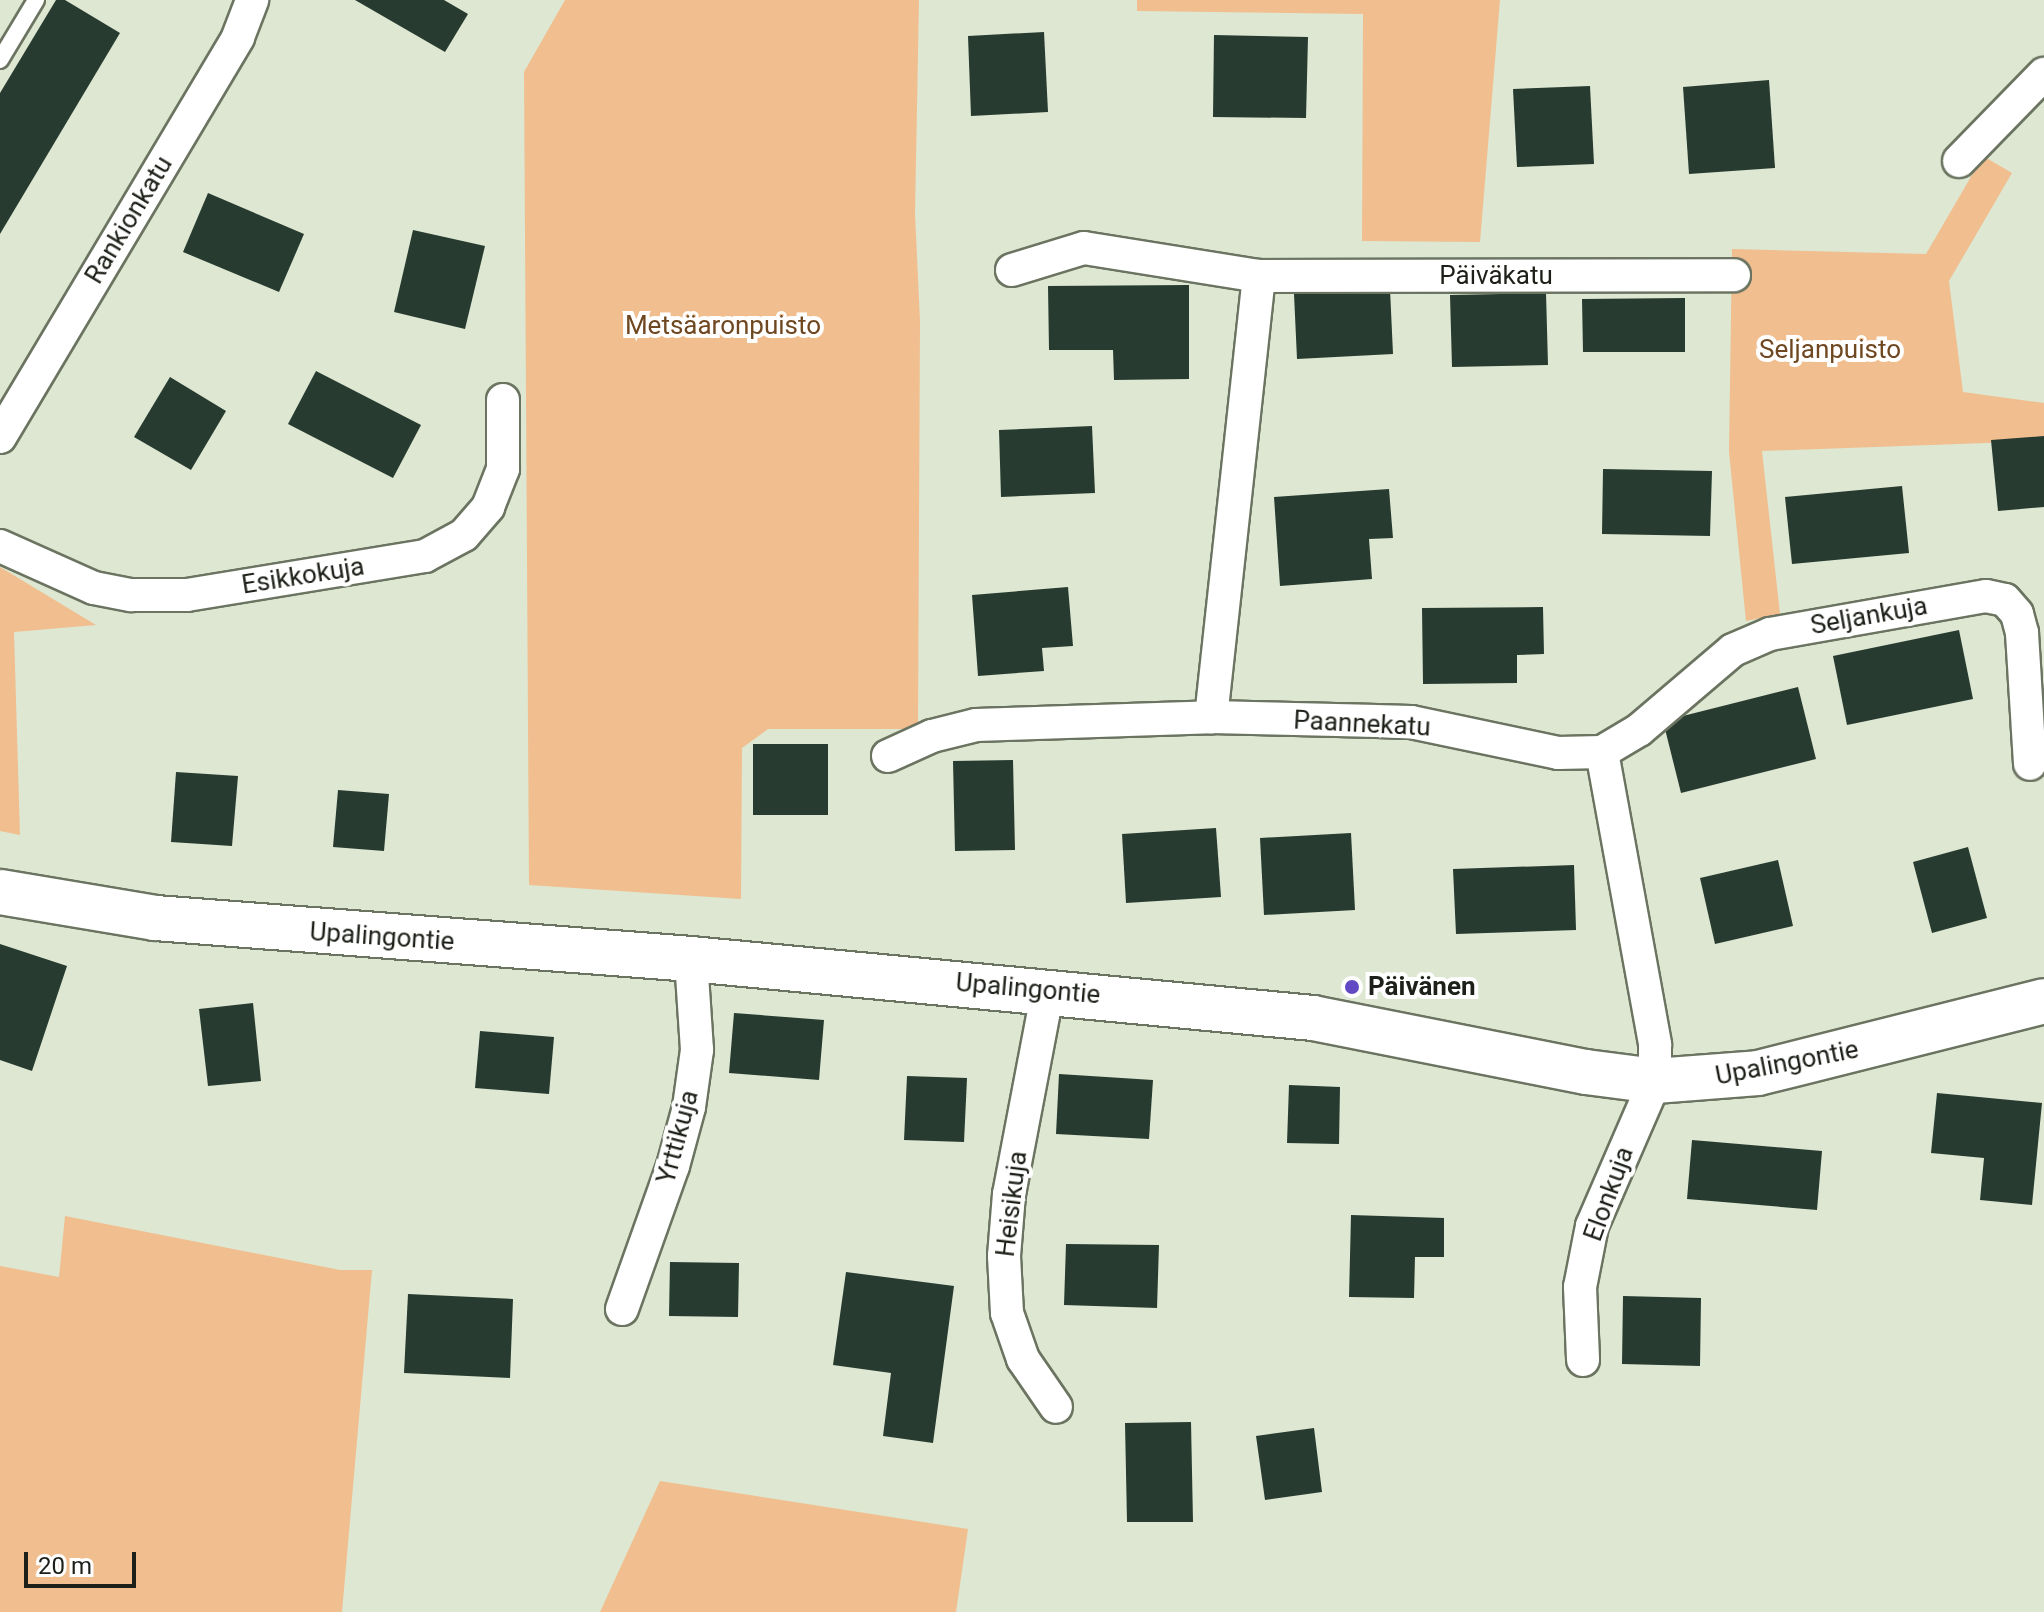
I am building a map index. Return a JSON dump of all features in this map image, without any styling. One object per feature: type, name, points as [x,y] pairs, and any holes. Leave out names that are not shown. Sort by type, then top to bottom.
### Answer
[{"type":"street","name":"Rankionkatu","points":[[0,437],[238,37],[252,0]]},
{"type":"street","points":[[1959,161],[2044,74]]},
{"type":"street","name":"Päiväkatu","points":[[1012,270],[1084,248],[1259,276],[1734,275]]},
{"type":"street","points":[[1211,717],[1259,276]]},
{"type":"street","name":"Esikkokuja","points":[[0,546],[81,583],[131,595],[187,595],[425,556],[464,535],[488,507],[503,469],[503,400]]},
{"type":"street","name":"Seljankuja","points":[[1602,752],[1639,730],[1733,650],[1770,634],[1986,596],[2005,600],[2017,614],[2022,633],[2030,764]]},
{"type":"street","name":"Paannekatu","points":[[888,756],[932,736],[976,725],[1211,717],[1411,722],[1558,753],[1602,752]]},
{"type":"street","points":[[1602,752],[1655,1045],[1655,1081]]},
{"type":"street","name":"Upalingontie","points":[[0,892],[155,918],[691,959],[1048,990],[1313,1018],[1586,1072],[1655,1081],[1758,1073],[1889,1043],[2044,1001]]},
{"type":"street","name":"Yrttikuja","points":[[622,1309],[673,1166],[689,1107],[697,1050],[691,959]]},
{"type":"street","name":"Heisikuja","points":[[1048,990],[1009,1194],[1004,1256],[1007,1313],[1023,1359],[1056,1407]]},
{"type":"street","name":"Elonkuja","points":[[1583,1360],[1580,1287],[1592,1226],[1655,1081]]},
{"type":"lane","points":[[0,60],[36,0]]},
{"type":"green space","name":"Metsäaronpuisto","points":[[565,0],[919,0],[915,213],[920,321],[918,729],[768,729],[742,748],[741,899],[529,885],[524,72]]},
{"type":"green space","points":[[1137,0],[1500,0],[1480,242],[1362,241],[1363,14],[1137,11]]},
{"type":"green space","name":"Seljanpuisto","points":[[1983,156],[2012,173],[1949,281],[1963,392],[2044,403],[2044,441],[1762,451],[1780,614],[1746,621],[1729,452],[1732,249],[1926,254]]},
{"type":"green space","points":[[0,567],[96,625],[14,632],[20,835],[0,831]]},
{"type":"green space","points":[[65,1216],[340,1270],[372,1270],[342,1612],[0,1612],[0,1266],[59,1277]]},
{"type":"green space","points":[[660,1481],[968,1529],[956,1612],[600,1612]]},
{"type":"building","points":[[56,0],[65,0],[120,33],[0,234],[0,93]]},
{"type":"building","points":[[355,0],[444,0],[468,14],[445,52]]},
{"type":"building","points":[[1044,32],[1048,112],[971,116],[968,36]]},
{"type":"building","points":[[1214,35],[1308,37],[1306,118],[1213,117]]},
{"type":"building","points":[[1769,80],[1775,168],[1689,174],[1683,87]]},
{"type":"building","points":[[1590,86],[1594,164],[1517,167],[1513,89]]},
{"type":"building","points":[[208,193],[304,234],[279,292],[183,252]]},
{"type":"building","points":[[413,230],[485,246],[465,329],[394,312]]},
{"type":"building","points":[[1189,285],[1189,379],[1114,380],[1113,350],[1049,350],[1048,286]]},
{"type":"building","points":[[1390,289],[1393,354],[1297,359],[1294,294]]},
{"type":"building","points":[[1546,293],[1548,365],[1452,367],[1450,295]]},
{"type":"building","points":[[1685,298],[1685,352],[1583,352],[1582,299]]},
{"type":"building","points":[[316,371],[421,425],[393,478],[288,424]]},
{"type":"building","points":[[170,377],[226,411],[191,470],[134,437]]},
{"type":"building","points":[[1092,426],[1095,493],[1001,497],[999,430]]},
{"type":"building","points":[[2044,436],[2044,507],[1998,511],[1991,440]]},
{"type":"building","points":[[1603,469],[1712,471],[1710,536],[1602,534]]},
{"type":"building","points":[[1902,486],[1909,553],[1792,564],[1785,497]]},
{"type":"building","points":[[1389,489],[1393,538],[1369,539],[1372,579],[1280,586],[1274,497]]},
{"type":"building","points":[[1068,587],[1073,646],[1042,648],[1044,671],[978,676],[972,595]]},
{"type":"building","points":[[1543,607],[1544,654],[1517,655],[1517,683],[1423,684],[1422,608]]},
{"type":"building","points":[[1959,630],[1973,699],[1847,725],[1833,656]]},
{"type":"building","points":[[1798,687],[1816,759],[1681,793],[1663,721]]},
{"type":"building","points":[[753,744],[828,744],[828,815],[753,815]]},
{"type":"building","points":[[1013,760],[1015,850],[955,851],[953,761]]},
{"type":"building","points":[[176,772],[238,776],[232,846],[171,842]]},
{"type":"building","points":[[338,790],[389,794],[384,851],[333,847]]},
{"type":"building","points":[[1216,828],[1221,897],[1126,903],[1122,834]]},
{"type":"building","points":[[1351,833],[1355,910],[1264,915],[1260,838]]},
{"type":"building","points":[[1968,847],[1987,918],[1932,933],[1913,862]]},
{"type":"building","points":[[1778,860],[1793,926],[1715,944],[1700,878]]},
{"type":"building","points":[[1574,865],[1576,930],[1456,934],[1453,869]]},
{"type":"building","points":[[0,944],[67,966],[32,1071],[0,1060]]},
{"type":"building","points":[[253,1003],[261,1081],[208,1086],[199,1009]]},
{"type":"building","points":[[734,1013],[824,1020],[819,1080],[729,1073]]},
{"type":"building","points":[[480,1031],[554,1037],[549,1094],[475,1088]]},
{"type":"building","points":[[1059,1074],[1153,1080],[1149,1139],[1056,1134]]},
{"type":"building","points":[[907,1076],[967,1078],[964,1142],[904,1140]]},
{"type":"building","points":[[1289,1085],[1340,1087],[1339,1144],[1287,1143]]},
{"type":"building","points":[[1937,1093],[2042,1103],[2032,1205],[1980,1200],[1984,1158],[1931,1153]]},
{"type":"building","points":[[1692,1140],[1822,1151],[1817,1210],[1687,1199]]},
{"type":"building","points":[[1351,1215],[1444,1218],[1444,1257],[1415,1257],[1414,1298],[1349,1297]]},
{"type":"building","points":[[1066,1244],[1159,1245],[1157,1308],[1064,1305]]},
{"type":"building","points":[[670,1262],[739,1263],[738,1317],[669,1316]]},
{"type":"building","points":[[846,1272],[954,1286],[933,1443],[883,1436],[891,1373],[833,1365]]},
{"type":"building","points":[[408,1294],[513,1299],[510,1378],[404,1373]]},
{"type":"building","points":[[1623,1296],[1701,1298],[1700,1366],[1622,1364]]},
{"type":"building","points":[[1191,1422],[1193,1522],[1127,1522],[1125,1423]]},
{"type":"building","points":[[1314,1428],[1322,1492],[1265,1500],[1256,1436]]},
{"type":"place","name":"Päivänen","points":[[1352,987]]}]
